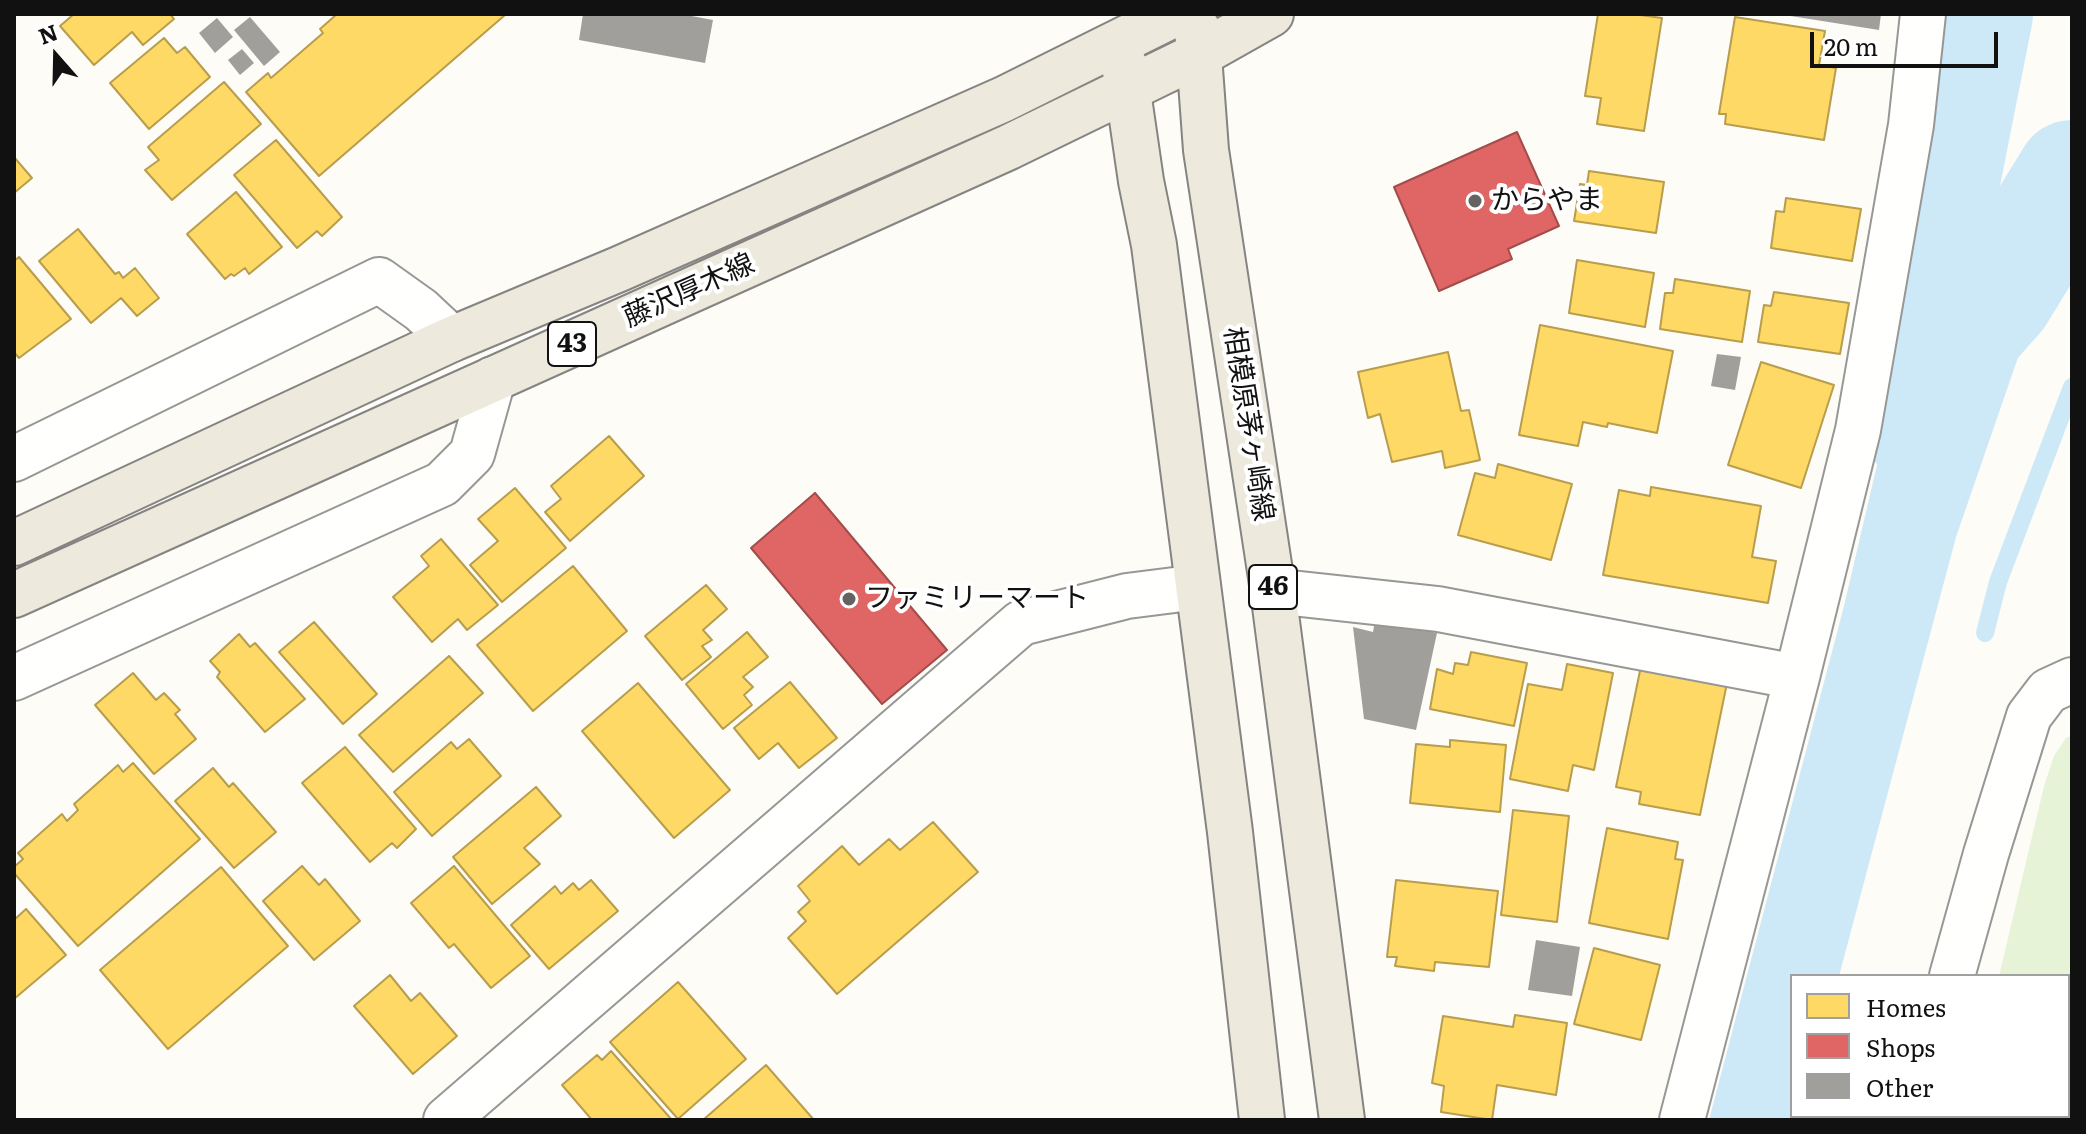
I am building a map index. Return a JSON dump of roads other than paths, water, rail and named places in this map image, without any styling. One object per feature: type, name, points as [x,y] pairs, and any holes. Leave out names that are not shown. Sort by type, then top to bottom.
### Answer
[{"type":"main road","name":"藤沢厚木線","points":[[14,543],[452,339],[1004,99],[1120,27],[1175,14]]},
{"type":"main road","name":"藤沢厚木線","points":[[14,595],[1009,147],[1128,89],[1197,34],[1271,14]]},
{"type":"main road","points":[[1120,27],[1154,245],[1230,832],[1262,1120]]},
{"type":"main road","name":"相模原茅ヶ崎線","points":[[1197,34],[1206,150],[1273,591],[1342,1120]]},
{"type":"street","points":[[1682,1120],[1858,430],[1911,125],[1923,14]]},
{"type":"street","points":[[14,459],[379,280],[421,310],[452,339]]},
{"type":"street","points":[[14,678],[442,484],[472,454],[493,379]]},
{"type":"street","points":[[446,1120],[1021,623],[1127,596],[1198,587]]},
{"type":"street","points":[[1273,591],[1438,609],[1797,677]]},
{"type":"street","points":[[1953,974],[2029,716],[2048,691],[2072,680]]},
{"type":"water","points":[[1960,264],[2004,270],[2044,282],[1956,537],[1840,974],[1790,974],[1790,1118],[1801,1120],[1709,1120],[1844,606],[1899,371],[1913,267]]},
{"type":"waterway","points":[[1913,421],[1921,383],[1927,266],[1977,14]]},
{"type":"waterway","points":[[1921,383],[1998,296],[2072,176]]},
{"type":"waterway","points":[[1985,633],[1998,582],[2072,387]]},
{"type":"place","name":"からやま","points":[[1475,201]]},
{"type":"place","name":"ファミリーマート","points":[[849,599]]}]
